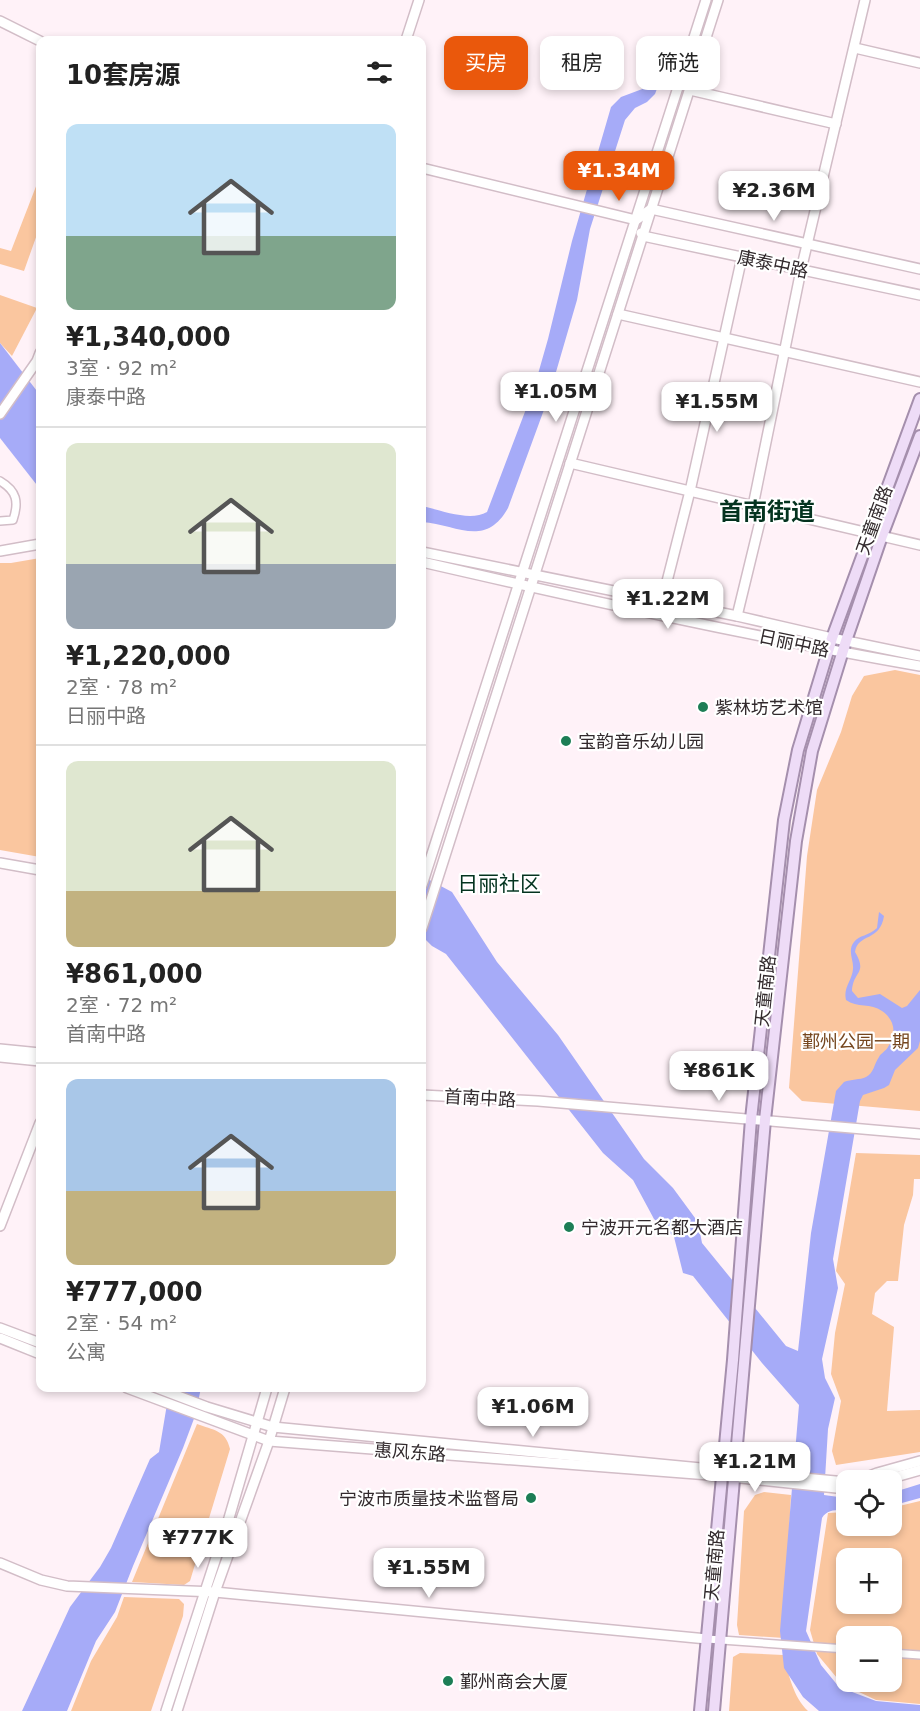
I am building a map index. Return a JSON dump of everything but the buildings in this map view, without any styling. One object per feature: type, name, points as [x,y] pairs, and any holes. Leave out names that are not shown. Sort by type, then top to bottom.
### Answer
[{"type":"main road","name":"天童南路","points":[[700,1711],[733,1360],[751,1119],[784,820],[798,750],[828,650],[920,399]]},
{"type":"main road","name":"天童南路","points":[[714,1711],[765,1120],[796,841],[812,751],[842,652],[920,436]]},
{"type":"street","points":[[407,36],[419,0]]},
{"type":"street","points":[[426,872],[706,0]]},
{"type":"street","points":[[707,36],[718,0]]},
{"type":"street","points":[[753,506],[801,270],[865,0]]},
{"type":"street","points":[[0,21],[36,39]]},
{"type":"street","points":[[855,48],[920,63]]},
{"type":"street","points":[[426,914],[690,90],[836,124]]},
{"type":"street","points":[[426,169],[636,220],[651,209]]},
{"type":"street","name":"康泰中路","points":[[651,209],[920,268]]},
{"type":"street","points":[[636,220],[643,236]]},
{"type":"street","name":"康泰中路","points":[[643,236],[920,295]]},
{"type":"street","points":[[662,601],[690,491],[742,257]]},
{"type":"street","points":[[618,314],[920,382]]},
{"type":"street","points":[[0,414],[36,361]]},
{"type":"street","points":[[570,463],[920,545]]},
{"type":"street","points":[[0,481],[11,488],[18,506],[13,520],[0,521]]},
{"type":"street","points":[[737,616],[763,509]]},
{"type":"street","points":[[0,551],[36,545]]},
{"type":"street","name":"日丽中路","points":[[426,553],[920,656]]},
{"type":"street","name":"日丽中路","points":[[426,563],[828,650],[920,666]]},
{"type":"street","points":[[0,862],[36,869]]},
{"type":"street","points":[[0,1049],[36,1053]]},
{"type":"street","points":[[0,1057],[36,1061]]},
{"type":"street","name":"首南中路","points":[[426,1095],[538,1101],[751,1119]]},
{"type":"street","points":[[751,1119],[920,1134]]},
{"type":"street","points":[[0,1226],[36,1133]]},
{"type":"street","points":[[0,1328],[36,1342]]},
{"type":"street","points":[[0,1338],[36,1352]]},
{"type":"street","name":"惠风东路","points":[[138,1392],[205,1412],[273,1427],[723,1473]]},
{"type":"street","name":"惠风东路","points":[[167,1392],[269,1441],[723,1473],[836,1486]]},
{"type":"street","points":[[177,1711],[266,1392]]},
{"type":"street","points":[[166,1711],[269,1441],[284,1392]]},
{"type":"street","points":[[891,1470],[920,1461]]},
{"type":"street","points":[[902,1475],[920,1470]]},
{"type":"street","name":"惠风东路","points":[[829,1484],[836,1483]]},
{"type":"street","points":[[0,1563],[41,1580],[67,1586],[210,1592],[707,1639],[836,1648]]},
{"type":"street","points":[[902,1654],[920,1655]]},
{"type":"green space","points":[[36,186],[36,237],[24,271],[0,264],[0,248],[11,251]]},
{"type":"green space","points":[[0,295],[36,308],[12,356],[0,343]]},
{"type":"green space","points":[[36,559],[36,856],[0,850],[0,563]]},
{"type":"green space","name":"鄞州公园一期","points":[[895,670],[920,675],[920,1111],[802,1101],[789,1088],[807,856],[817,790],[841,732],[852,696],[864,676]]},
{"type":"green space","points":[[856,1153],[920,1155],[920,1179],[914,1179],[913,1195],[904,1225],[898,1281],[887,1281],[875,1293],[872,1314],[894,1327],[887,1411],[920,1410],[920,1452],[836,1465],[832,1451],[841,1401],[831,1374],[835,1333],[845,1284],[836,1271]]},
{"type":"green space","points":[[197,1424],[222,1434],[230,1449],[190,1581],[184,1585],[132,1582]]},
{"type":"green space","points":[[764,1492],[791,1495],[784,1638],[739,1635],[737,1625],[744,1511],[755,1495]]},
{"type":"green space","points":[[920,1501],[920,1704],[876,1700],[859,1692],[902,1692],[902,1626],[836,1626],[836,1677],[817,1654],[810,1630],[828,1513],[836,1513],[836,1536],[902,1536],[902,1505]]},
{"type":"green space","points":[[124,1597],[179,1599],[184,1604],[183,1616],[151,1711],[71,1711],[91,1661],[117,1617]]},
{"type":"green space","points":[[740,1653],[783,1655],[795,1692],[808,1711],[729,1711],[733,1657]]},
{"type":"water","points":[[640,90],[656,90],[647,102],[635,108],[625,120],[590,229],[577,300],[549,396],[508,508],[490,528],[480,531],[426,523],[426,507],[464,516],[487,512],[534,388],[572,241],[611,107],[621,97]]},
{"type":"water","points":[[0,343],[36,390],[36,484],[0,438]]},
{"type":"water","points":[[426,878],[452,892],[497,962],[558,1035],[644,1159],[673,1188],[698,1222],[702,1243],[786,1346],[798,1351],[811,1233],[836,1091],[844,1082],[869,1075],[893,1037],[892,1023],[882,1011],[850,1002],[846,1000],[845,995],[853,969],[852,945],[859,938],[877,928],[879,912],[884,916],[878,930],[857,946],[855,952],[859,959],[860,969],[852,991],[858,998],[880,994],[902,1008],[907,1006],[920,990],[920,1041],[918,1048],[895,1070],[889,1085],[863,1095],[860,1101],[833,1259],[838,1288],[822,1359],[825,1378],[835,1398],[828,1429],[824,1495],[836,1497],[836,1510],[822,1518],[806,1631],[821,1665],[836,1683],[836,1692],[852,1692],[876,1701],[920,1705],[920,1711],[819,1711],[803,1697],[784,1668],[780,1631],[799,1405],[762,1363],[693,1276],[683,1273],[674,1237],[654,1219],[633,1180],[603,1153],[446,954],[426,940]]},
{"type":"water","points":[[167,1392],[200,1392],[195,1416],[183,1448],[115,1612],[96,1641],[67,1711],[22,1711],[70,1607],[100,1567],[111,1548],[150,1459],[159,1452]]},
{"type":"water","points":[[920,1484],[920,1498],[902,1503],[902,1490]]},
{"type":"place","name":"紫林坊艺术馆","points":[[703,707]]},
{"type":"place","name":"宝韵音乐幼儿园","points":[[566,741]]},
{"type":"place","name":"宁波开元名都大酒店","points":[[569,1227]]},
{"type":"place","name":"宁波市质量技术监督局","points":[[531,1498]]},
{"type":"place","name":"鄞州商会大厦","points":[[448,1681]]},
{"type":"district","name":"首南街道","points":[[767,512]]},
{"type":"district","name":"日丽社区","points":[[499,884]]}]
